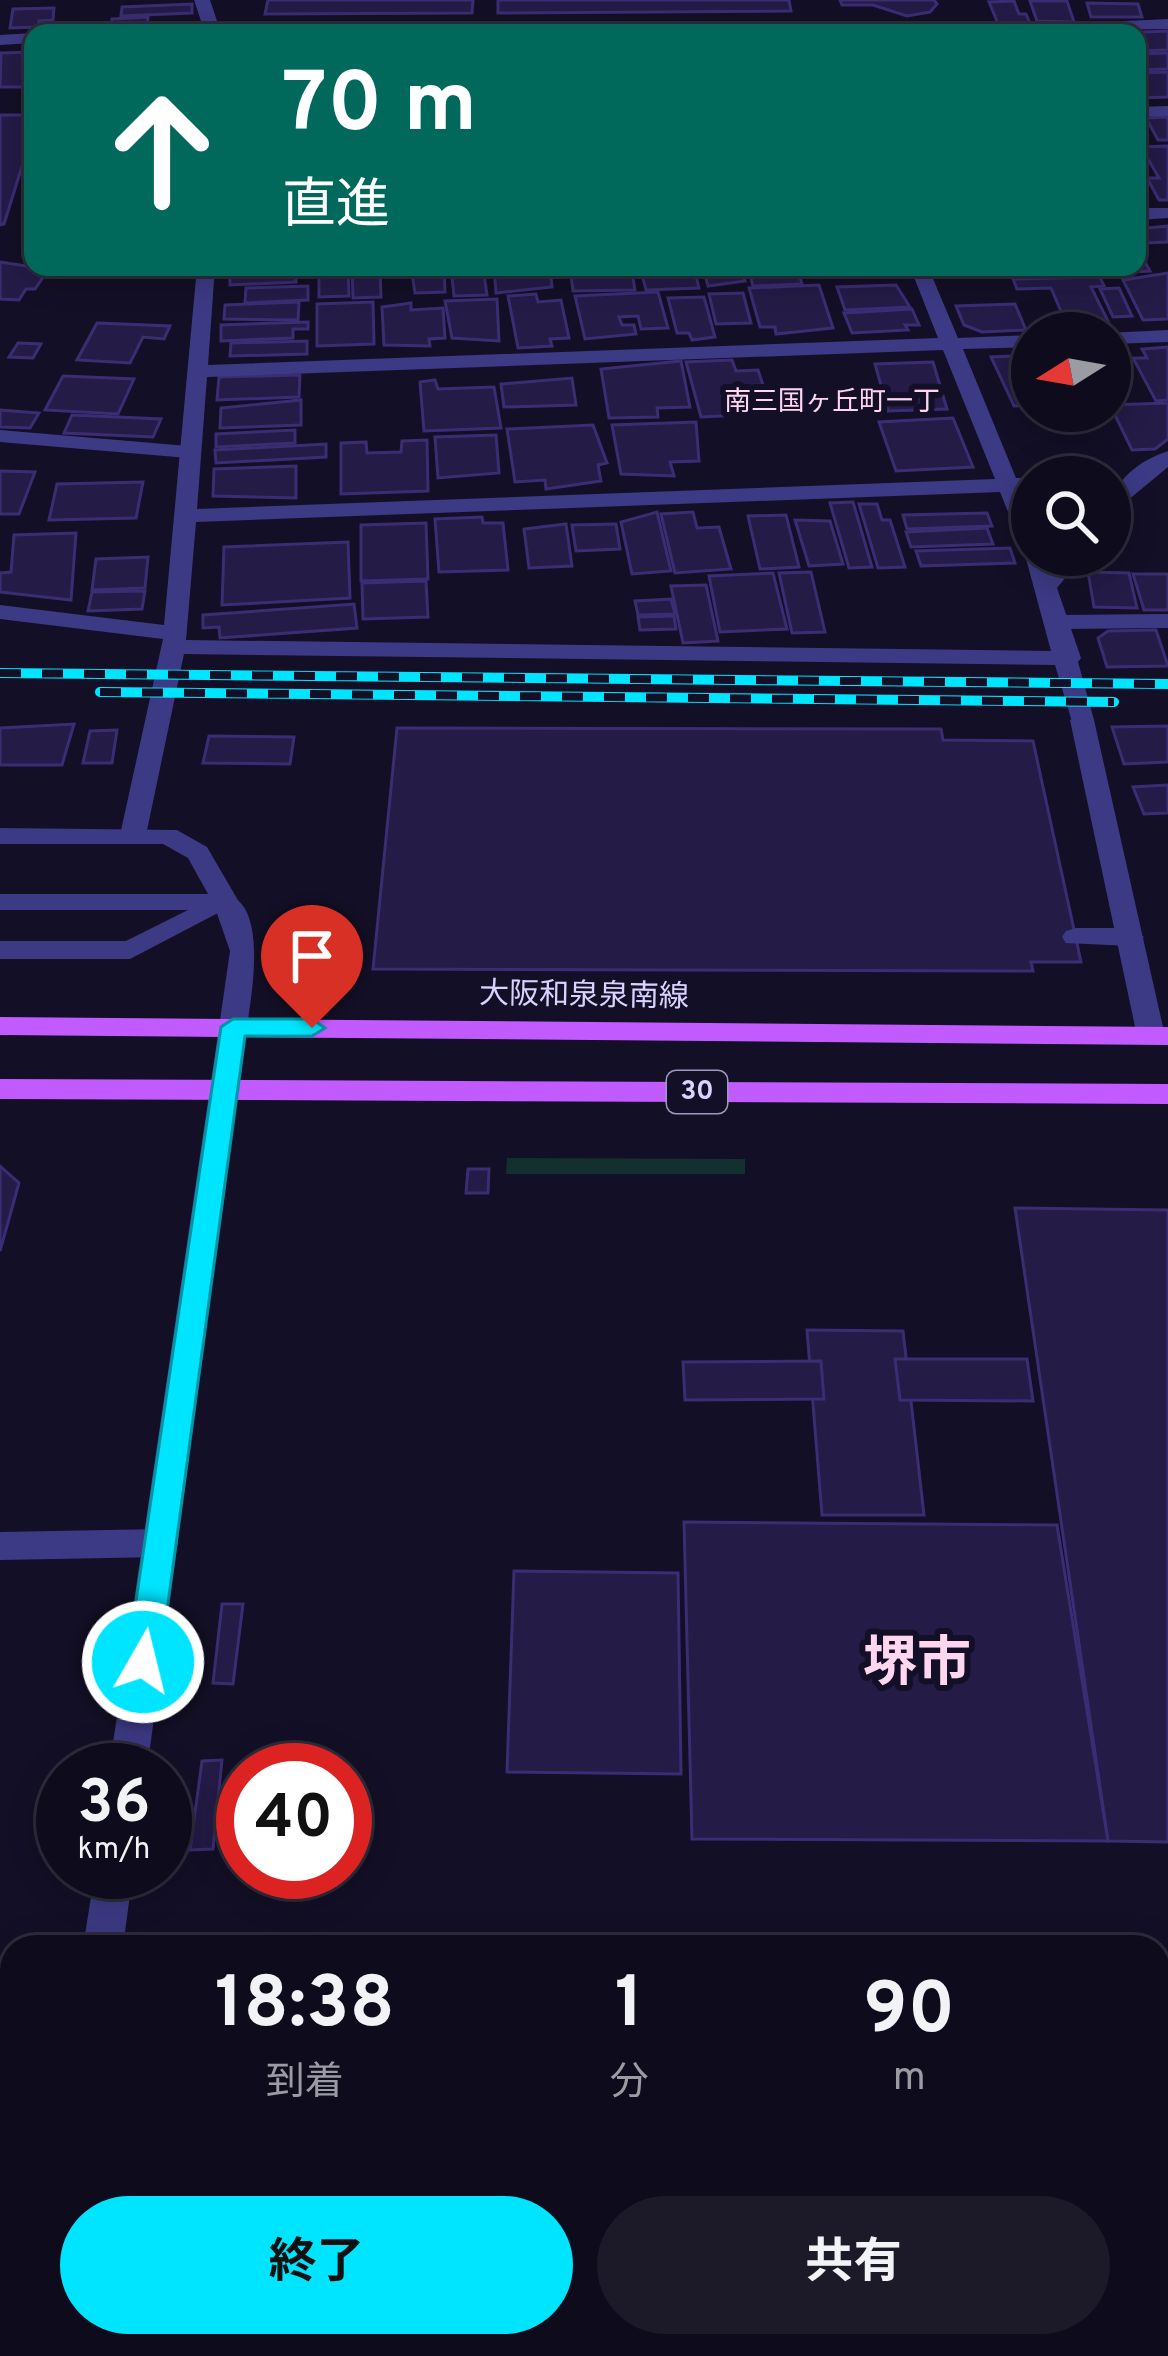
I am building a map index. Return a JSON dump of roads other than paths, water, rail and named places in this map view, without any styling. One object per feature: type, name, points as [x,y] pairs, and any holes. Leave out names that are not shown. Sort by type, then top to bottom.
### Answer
[{"type":"main road","name":"大阪和泉泉南線","points":[[0,1026],[1160,1036]]},
{"type":"main road","name":"30","points":[[0,1089],[1168,1094]]},
{"type":"street","points":[[133,835],[175,640],[205,276]]},
{"type":"street","points":[[924,276],[1011,496]]},
{"type":"street","points":[[1131,337],[1168,336]]},
{"type":"street","points":[[199,370],[1011,342]]},
{"type":"street","points":[[0,436],[188,452]]},
{"type":"street","points":[[1131,476],[1168,457]]},
{"type":"street","points":[[182,515],[1011,484]]},
{"type":"street","points":[[1045,576],[1069,658],[1130,937],[1160,1036]]},
{"type":"street","points":[[1048,584],[1055,576]]},
{"type":"street","points":[[0,613],[175,640],[1069,658]]},
{"type":"street","points":[[1059,622],[1168,621]]},
{"type":"street","points":[[0,836],[168,836],[198,853],[226,902],[244,951],[132,1743]]},
{"type":"street","points":[[0,902],[226,902]]},
{"type":"street","points":[[0,950],[130,950],[226,902]]},
{"type":"street","points":[[1076,937],[1130,937]]},
{"type":"street","points":[[0,1546],[161,1543]]},
{"type":"street","points":[[105,1935],[110,1899]]},
{"type":"railway","points":[[0,673],[1168,684]]},
{"type":"railway","points":[[100,692],[1114,702]]},
{"type":"district","name":"南三国ヶ丘町一丁","points":[[832,403]]},
{"type":"district","name":"堺市","points":[[917,1666]]}]
